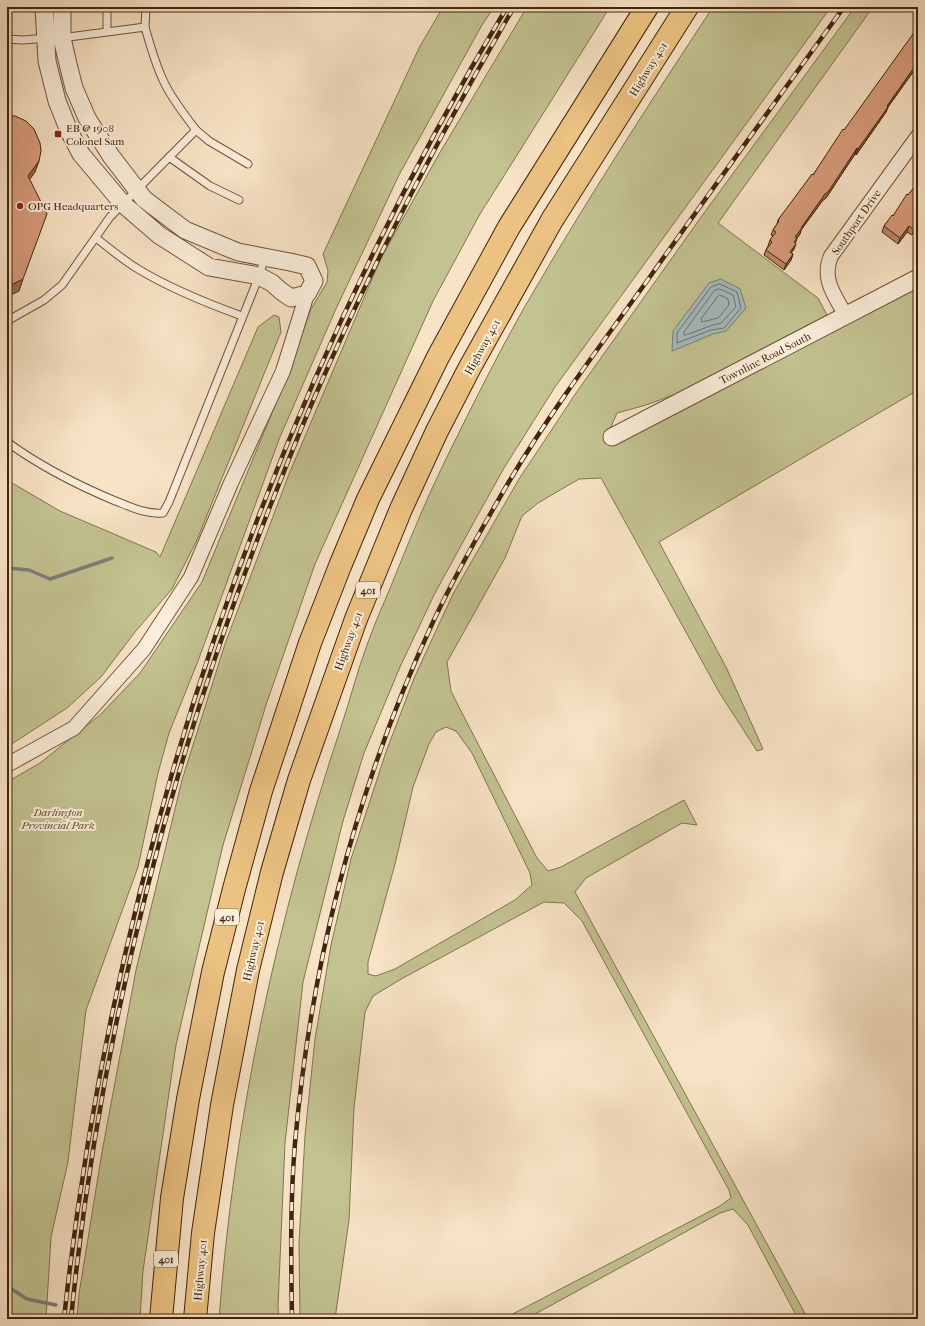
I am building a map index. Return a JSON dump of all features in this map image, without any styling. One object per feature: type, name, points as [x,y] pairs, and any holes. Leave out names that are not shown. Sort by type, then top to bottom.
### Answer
[{"type":"highway","name":"401","points":[[160,1319],[172,1198],[188,1099],[213,972],[261,791],[310,643],[368,498],[438,357],[509,227],[647,7]]},
{"type":"highway","name":"Highway 401","points":[[195,1319],[203,1233],[222,1105],[248,970],[272,872],[299,780],[356,619],[401,509],[437,431],[469,369],[552,220],[687,7]]},
{"type":"street","points":[[44,7],[45,38],[48,61],[57,101],[69,131],[81,154],[123,204],[159,236],[209,267],[259,276],[272,283],[280,291],[291,298],[307,294]]},
{"type":"street","points":[[7,765],[74,728],[144,649],[191,577],[231,483],[283,370],[307,294],[314,281],[307,266],[238,252],[185,230],[144,200],[111,156],[87,118],[74,88],[62,38],[62,7]]},
{"type":"street","name":"Southport Drive","points":[[846,316],[830,286],[827,273],[831,256],[918,136]]},
{"type":"street","name":"Townline Road South","points":[[612,437],[918,278]]},
{"type":"lane","points":[[107,7],[107,31]]},
{"type":"lane","points":[[146,7],[145,27],[153,55],[163,81],[178,106],[196,130],[209,141],[248,164]]},
{"type":"lane","points":[[7,38],[23,40],[62,38],[145,27]]},
{"type":"lane","points":[[7,321],[44,300],[62,285],[110,217],[196,130]]},
{"type":"lane","points":[[169,157],[210,186],[239,200]]},
{"type":"lane","points":[[96,238],[137,269],[174,289],[202,302],[242,316]]},
{"type":"lane","points":[[7,442],[27,456],[79,486],[127,506],[152,514],[163,513],[169,502],[259,276],[265,257]]},
{"type":"green space","name":"Darlington Provincial Park","points":[[443,7],[494,7],[482,25],[399,175],[335,311],[280,437],[198,661],[169,733],[158,773],[138,867],[86,1010],[68,1162],[51,1237],[46,1319],[7,1319],[7,782],[40,763],[101,714],[140,673],[202,582],[284,384],[311,309],[327,282],[328,271],[323,254],[420,46]]},
{"type":"green space","points":[[527,7],[610,7],[480,214],[433,301],[315,564],[267,702],[223,845],[176,1045],[143,1271],[140,1319],[77,1319],[79,1294],[102,1152],[136,970],[182,780],[225,644],[289,474],[381,258],[439,154]]},
{"type":"green space","points":[[713,7],[831,7],[555,387],[504,468],[469,531],[434,595],[400,667],[364,753],[343,821],[303,982],[285,1143],[278,1307],[279,1319],[219,1319],[235,1168],[247,1094],[278,945],[318,799],[360,665],[370,638],[438,476],[513,327],[602,179]]},
{"type":"green space","points":[[855,7],[873,7],[718,223],[818,298],[827,315],[676,394],[646,405],[617,413],[610,429],[918,286],[918,390],[659,542],[726,667],[763,749],[757,751],[719,692],[601,478],[579,479],[538,503],[522,516],[505,558],[447,662],[451,691],[537,858],[548,871],[561,867],[684,800],[697,825],[682,823],[586,878],[575,892],[808,1319],[798,1319],[748,1225],[733,1209],[720,1213],[526,1319],[503,1319],[720,1206],[731,1198],[729,1190],[582,921],[564,903],[544,902],[403,978],[373,996],[365,1012],[354,1108],[349,1220],[335,1319],[300,1319],[299,1243],[305,1135],[315,1039],[331,945],[351,859],[386,752],[415,676],[453,594],[519,479],[576,393],[704,213]],"holes":[[[446,727],[456,731],[472,753],[530,873],[532,885],[515,900],[395,969],[376,976],[368,974],[368,962],[395,864],[413,787],[429,744],[436,732]]]},
{"type":"green space","points":[[274,315],[279,317],[281,332],[197,540],[172,589],[135,632],[101,677],[67,708],[7,747],[7,480],[60,511],[156,552],[160,557],[258,327]]},
{"type":"water","points":[[721,279],[740,289],[746,308],[726,331],[713,334],[672,351],[673,331],[709,283]]},
{"type":"building","points":[[918,27],[918,62],[887,106],[888,107],[858,149],[857,148],[828,192],[825,194],[795,237],[797,238],[794,242],[796,244],[790,252],[793,254],[786,264],[766,250],[772,242],[770,240],[776,232],[773,230],[779,221],[778,220],[812,174],[813,175],[843,129],[844,130]]},
{"type":"building","name":"OPG Headquarters","points":[[7,116],[15,116],[26,121],[34,129],[40,143],[41,151],[39,161],[28,176],[47,214],[23,279],[7,287]]},
{"type":"building","points":[[918,182],[918,224],[914,230],[909,226],[900,238],[884,226],[892,215],[893,216],[907,194],[908,195]]},
{"type":"waterway","points":[[7,568],[29,570],[50,579],[112,558]]},
{"type":"waterway","points":[[7,1286],[27,1299],[56,1305]]},
{"type":"railway","points":[[64,1319],[88,1146],[121,974],[163,805],[214,639],[275,476],[344,316],[421,159],[507,7]]},
{"type":"railway","points":[[71,1319],[83,1215],[100,1111],[120,1007],[143,905],[170,803],[201,702],[234,603],[304,421],[361,295],[435,149],[514,7]]},
{"type":"railway","points":[[292,1319],[291,1231],[293,1165],[302,1076],[313,1009],[326,942],[360,811],[406,684],[433,622],[460,568],[510,480],[542,429],[594,354],[844,7]]},
{"type":"place","name":"EB @ 1908 Colonel Sam","points":[[58,134]]},
{"type":"place","name":"OPG Headquarters","points":[[20,206]]}]
